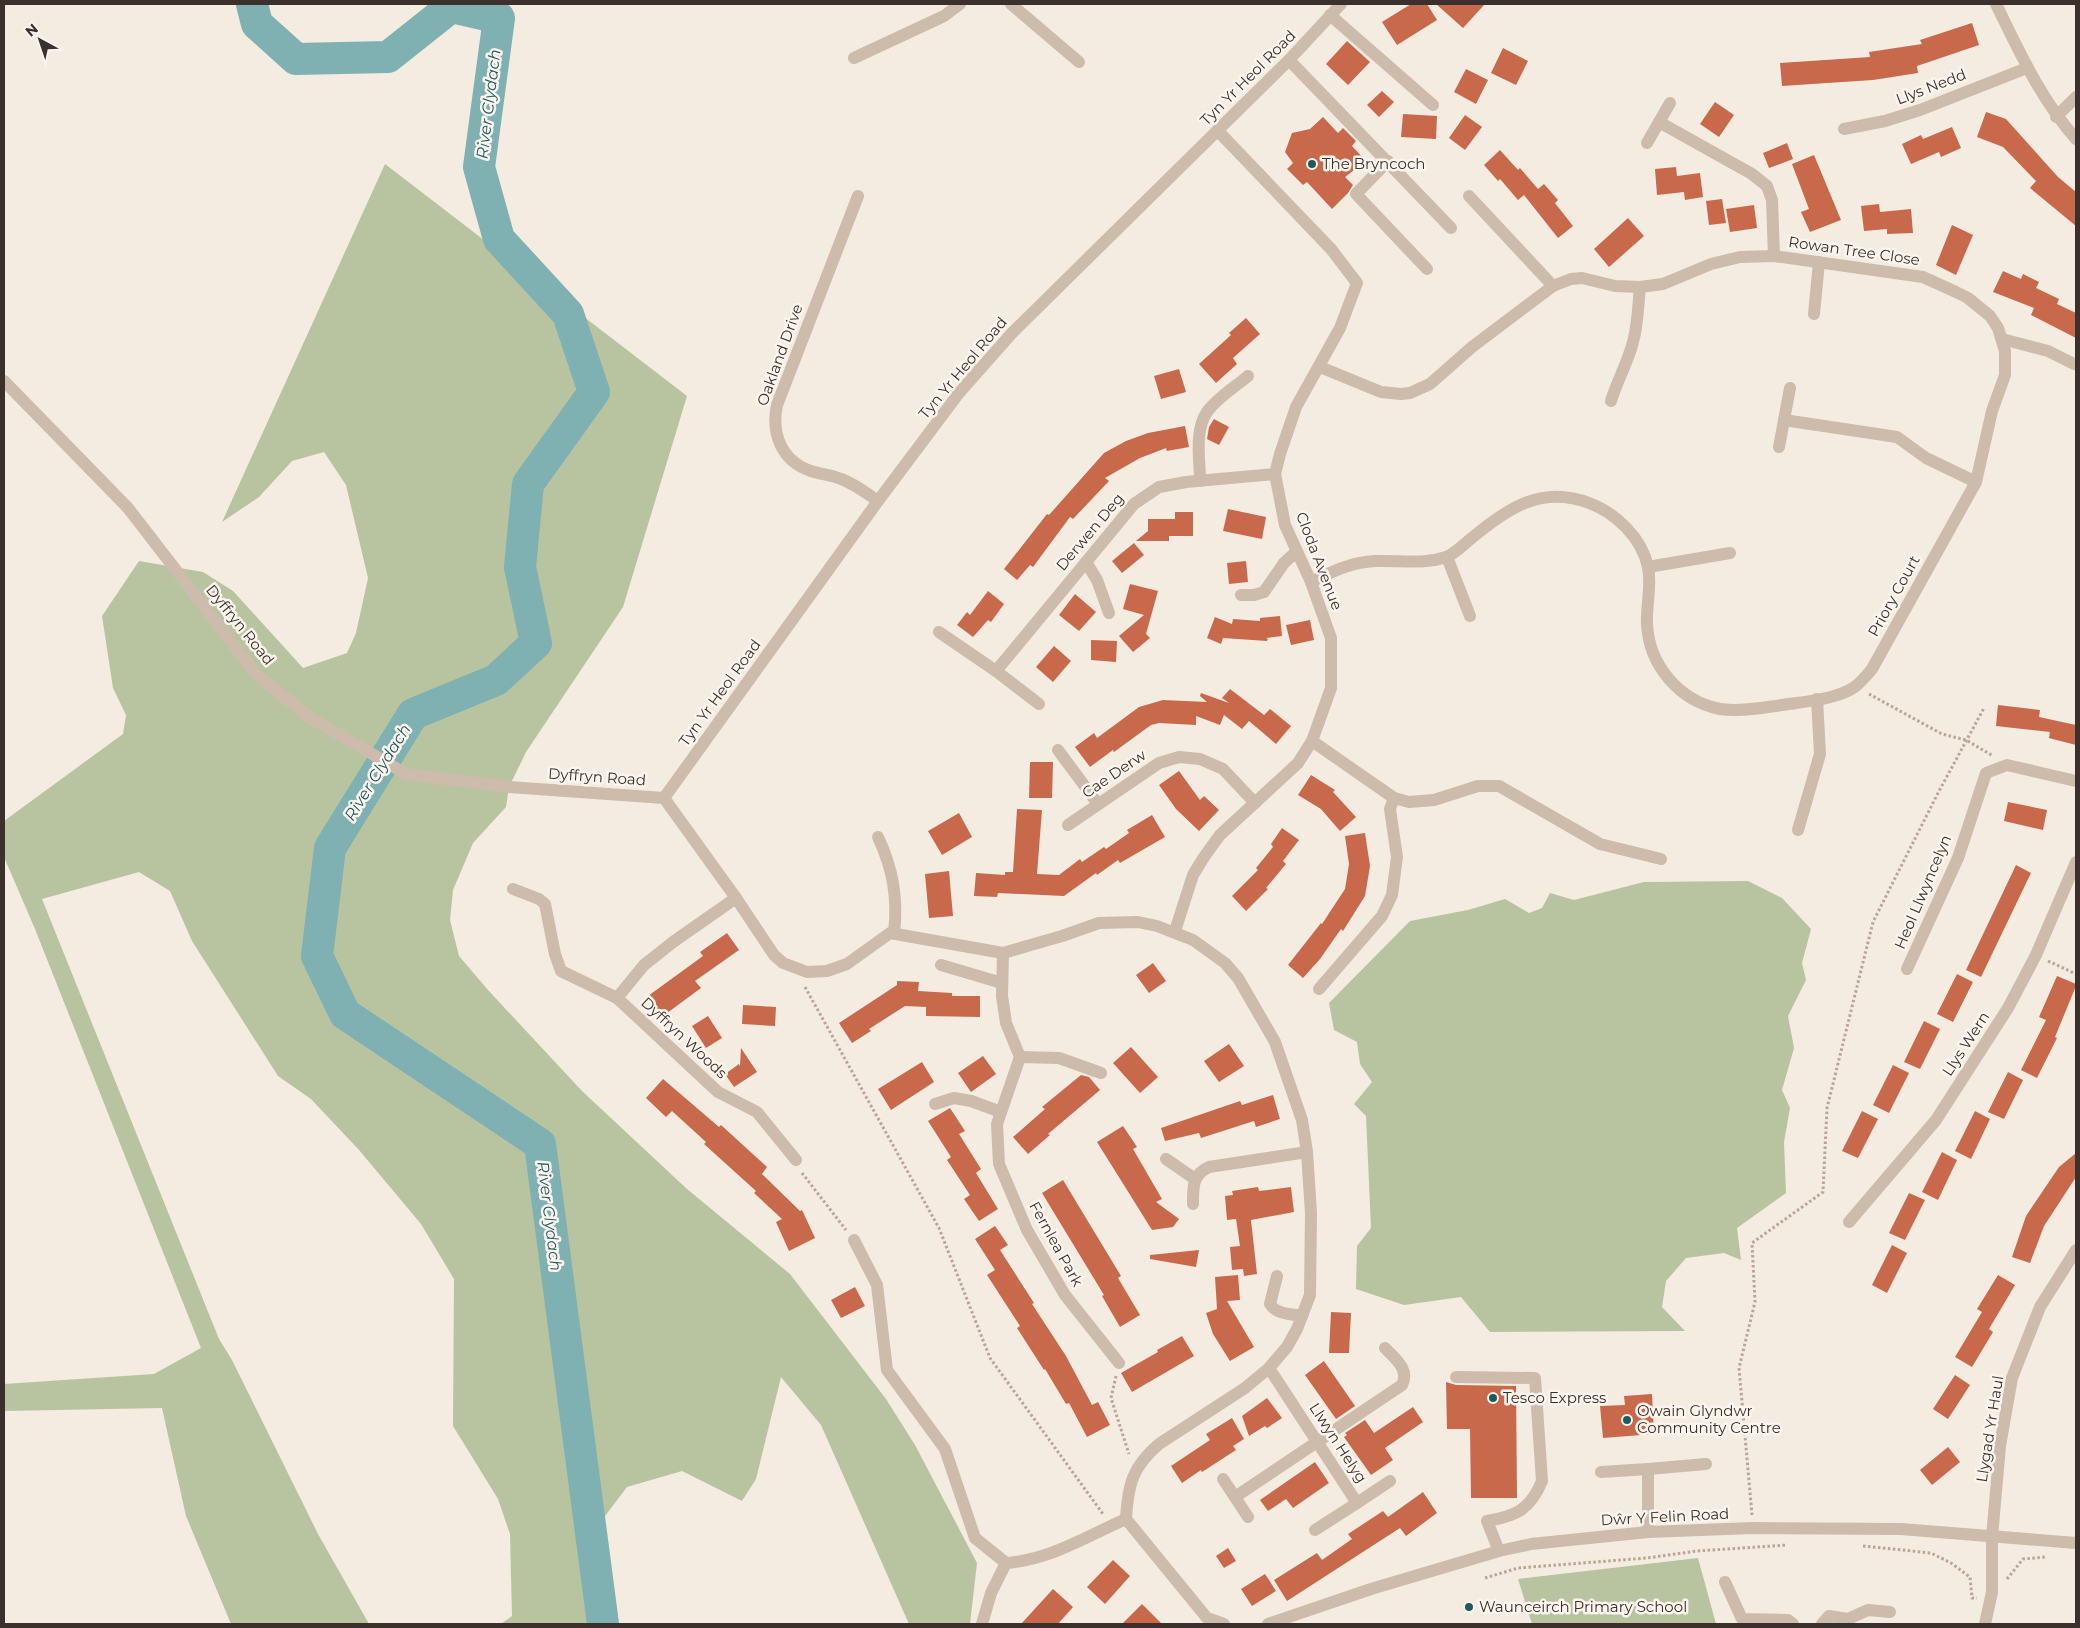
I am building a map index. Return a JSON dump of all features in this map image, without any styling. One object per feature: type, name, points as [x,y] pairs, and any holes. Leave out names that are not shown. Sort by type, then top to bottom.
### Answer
[{"type":"street","points":[[854,58],[944,16],[960,4]]},
{"type":"street","points":[[1011,4],[1079,62]]},
{"type":"street","name":"Tyn Yr Heol Road","points":[[664,798],[878,501],[959,393],[1012,333],[1289,60],[1340,4]]},
{"type":"street","points":[[1996,4],[2027,68],[2056,117],[2076,140]]},
{"type":"street","points":[[1330,15],[1433,105]]},
{"type":"street","points":[[1289,60],[1388,161],[1450,228]]},
{"type":"street","name":"Llys Nedd","points":[[1844,129],[1885,121],[1920,110],[2027,68]]},
{"type":"street","points":[[2056,117],[2076,97]]},
{"type":"street","points":[[1647,144],[1670,103]]},
{"type":"street","name":"Rowan Tree Close","points":[[1659,122],[1752,174],[1767,186],[1773,207],[1774,256]]},
{"type":"street","name":"Cloda Avenue","points":[[1175,931],[1193,875],[1204,857],[1220,835],[1298,763],[1312,741],[1331,688],[1331,638],[1311,582],[1285,525],[1275,474],[1296,407],[1320,367],[1340,328],[1357,283],[1331,249],[1218,131]]},
{"type":"street","points":[[1388,161],[1356,194],[1427,269]]},
{"type":"street","name":"Oakland Drive","points":[[858,196],[777,405],[774,426],[781,447],[793,462],[809,471],[842,479],[878,501]]},
{"type":"street","points":[[1469,196],[1553,286]]},
{"type":"street","name":"Rowan Tree Close","points":[[1320,367],[1381,392],[1410,393],[1430,384],[1472,347],[1553,286],[1572,279],[1582,278],[1615,286],[1640,287],[1663,284],[1711,264],[1740,257],[1774,256],[1923,277],[1968,298],[1990,316],[2002,339],[2005,351],[2005,375],[1992,411],[1976,482]]},
{"type":"street","points":[[1814,314],[1819,262]]},
{"type":"street","points":[[1611,401],[1637,325],[1640,287]]},
{"type":"street","points":[[2002,339],[2048,351],[2074,364]]},
{"type":"street","points":[[1200,481],[1200,428],[1207,413],[1214,405],[1248,376]]},
{"type":"street","name":"Dyffryn Road","points":[[4,381],[128,508],[257,675],[309,717],[406,774],[509,787],[664,798]]},
{"type":"street","points":[[1780,447],[1790,388]]},
{"type":"street","points":[[1784,420],[1898,437],[1926,458],[1976,482]]},
{"type":"street","name":"Derwen Deg","points":[[996,671],[1134,504],[1159,487],[1186,482],[1275,474]]},
{"type":"street","name":"Priory Court","points":[[1311,582],[1347,565],[1374,560],[1418,562],[1447,557],[1515,506],[1544,498],[1560,497],[1589,502],[1615,517],[1636,540],[1648,567],[1648,637],[1659,666],[1679,690],[1705,705],[1734,710],[1817,699],[1845,692],[1856,686],[1872,669],[1976,482]]},
{"type":"street","points":[[1241,595],[1254,595],[1264,592],[1284,563],[1296,552]]},
{"type":"street","points":[[1648,567],[1730,553]]},
{"type":"street","points":[[1447,557],[1470,616]]},
{"type":"street","points":[[1086,562],[1096,580],[1109,613]]},
{"type":"street","points":[[939,632],[996,671],[1039,704]]},
{"type":"street","points":[[1798,830],[1820,754],[1817,699]]},
{"type":"street","points":[[1312,741],[1394,798],[1409,802],[1434,800],[1478,786],[1499,786],[1556,817],[1600,844],[1661,859]]},
{"type":"street","points":[[1058,750],[1098,804]]},
{"type":"street","name":"Cae Derw","points":[[1068,825],[1159,763],[1179,757],[1212,762],[1223,769],[1255,803]]},
{"type":"street","points":[[2006,765],[2076,781]]},
{"type":"street","name":"Heol Llwyncelyn","points":[[1907,969],[1958,858],[1986,774],[2006,765]]},
{"type":"street","points":[[664,798],[736,898],[774,955],[783,963],[806,972],[837,969],[890,933],[1003,953],[1099,923],[1138,922],[1175,931],[1210,950],[1238,978],[1275,1042],[1302,1120],[1307,1152],[1311,1213],[1310,1295],[1297,1329],[1287,1347],[1269,1368],[1245,1388],[1159,1444],[1146,1455],[1134,1471],[1128,1493],[1126,1519],[1204,1621],[1224,1624]]},
{"type":"street","points":[[1319,990],[1382,916],[1392,895],[1397,857],[1390,809],[1394,798]]},
{"type":"street","points":[[878,837],[894,880],[897,911],[894,934]]},
{"type":"street","name":"Llys Wern","points":[[1849,1222],[1936,1120],[2008,1008],[2036,956],[2076,862]]},
{"type":"street","name":"Dyffryn Woods","points":[[513,889],[539,899],[545,904],[555,954],[562,971],[617,998],[718,1092],[757,1112],[796,1160]]},
{"type":"street","name":"Dyffryn Woods","points":[[617,998],[644,965],[673,942],[736,898]]},
{"type":"street","points":[[1003,953],[1002,983],[1006,1023],[1020,1057],[1059,1058],[1101,1073]]},
{"type":"street","points":[[942,965],[1002,983]]},
{"type":"street","name":"Fernlea Park","points":[[1020,1057],[997,1124],[999,1164],[1026,1230],[1065,1295],[1119,1363]]},
{"type":"street","points":[[935,1104],[954,1098],[971,1101],[1001,1112]]},
{"type":"street","points":[[1193,1204],[1192,1185],[1198,1174],[1209,1167],[1307,1152]]},
{"type":"street","points":[[1166,1159],[1195,1179]]},
{"type":"street","points":[[854,1240],[878,1285],[887,1370],[945,1449],[975,1538],[1006,1563],[1025,1562],[1046,1556],[1126,1519]]},
{"type":"street","name":"Llygad Yr Haul","points":[[1985,1624],[1990,1600],[1992,1537],[2000,1446],[2012,1378],[2040,1307],[2076,1250]]},
{"type":"street","points":[[1276,1276],[1271,1307],[1279,1312],[1302,1316]]},
{"type":"street","points":[[1235,1497],[1402,1386],[1406,1379],[1405,1371],[1385,1348]]},
{"type":"street","name":"Llwyn Helyg","points":[[1269,1368],[1357,1503],[1390,1481]]},
{"type":"street","points":[[1456,1377],[1535,1378],[1542,1481],[1530,1504],[1506,1517],[1487,1521],[1499,1551]]},
{"type":"street","points":[[1602,1472],[1706,1464]]},
{"type":"street","points":[[1648,1469],[1648,1532]]},
{"type":"street","points":[[1223,1479],[1248,1517]]},
{"type":"street","points":[[1315,1530],[1357,1503]]},
{"type":"street","name":"Dŵr Y Felin Road","points":[[1268,1624],[1371,1589],[1499,1551],[1531,1544],[1648,1532],[1753,1528],[1901,1529],[2076,1543]]},
{"type":"street","points":[[982,1624],[991,1593],[1006,1563]]},
{"type":"street","points":[[1725,1582],[1742,1619],[1788,1620],[1793,1624]]},
{"type":"street","points":[[1826,1620],[1848,1620],[1868,1610],[1890,1612]]},
{"type":"path","points":[[1856,686],[1942,734],[1966,740],[2006,765]]},
{"type":"path","points":[[1753,1528],[1739,1368],[1755,1302],[1752,1243],[1823,1192],[1827,1108],[1873,922],[1984,708]]},
{"type":"path","points":[[2036,956],[2076,974]]},
{"type":"path","points":[[806,972],[803,985],[939,1228],[990,1358],[1111,1526]]},
{"type":"path","points":[[796,1160],[797,1166],[854,1240]]},
{"type":"path","points":[[1119,1363],[1111,1398],[1134,1471]]},
{"type":"path","points":[[1486,1578],[1518,1568],[1647,1558],[1697,1551],[1794,1545]]},
{"type":"path","points":[[1859,1545],[1931,1553],[1951,1563],[1970,1577],[1972,1598],[1997,1601],[2002,1585],[2023,1559],[2052,1557]]},
{"type":"green space","points":[[385,164],[687,396],[623,607],[526,752],[509,787],[506,807],[473,843],[453,890],[450,920],[459,956],[582,1091],[687,1189],[790,1274],[886,1399],[915,1445],[977,1563],[970,1624],[909,1624],[821,1425],[781,1377],[756,1479],[742,1501],[682,1471],[627,1487],[581,1548],[591,1624],[501,1624],[512,1616],[510,1534],[498,1499],[453,1426],[454,1279],[421,1224],[359,1150],[311,1099],[278,1076],[192,941],[170,891],[139,872],[42,899],[219,1339],[232,1360],[318,1534],[369,1624],[231,1624],[186,1516],[162,1408],[4,1411],[4,1384],[154,1374],[201,1348],[35,929],[4,857],[4,821],[123,734],[126,715],[113,688],[102,616],[139,561],[203,572],[233,591],[303,668],[347,653],[356,633],[368,578],[346,485],[324,452],[292,461],[259,497],[222,522]]},
{"type":"green space","points":[[1748,881],[1782,898],[1811,929],[1802,963],[1806,980],[1788,1016],[1794,1048],[1782,1090],[1790,1108],[1784,1142],[1786,1193],[1737,1228],[1741,1260],[1724,1253],[1686,1258],[1666,1281],[1662,1307],[1685,1331],[1490,1332],[1461,1297],[1404,1305],[1356,1289],[1357,1246],[1371,1228],[1366,1116],[1354,1104],[1372,1082],[1360,1064],[1357,1042],[1334,1030],[1329,1003],[1410,921],[1468,910],[1505,899],[1529,913],[1542,908],[1550,893],[1574,900],[1644,882]]},
{"type":"green space","points":[[1698,1558],[1716,1624],[1532,1624],[1518,1579]]},
{"type":"building","points":[[1411,4],[1427,4],[1437,20],[1397,45],[1382,22]]},
{"type":"building","points":[[1436,4],[1485,4],[1463,28]]},
{"type":"building","points":[[1972,23],[1979,45],[1917,66],[1918,73],[1873,80],[1782,86],[1780,63],[1870,57],[1869,52],[1922,44],[1920,40]]},
{"type":"building","points":[[1347,41],[1370,62],[1348,85],[1326,64]]},
{"type":"building","points":[[1503,48],[1528,61],[1516,85],[1491,73]]},
{"type":"building","points":[[1466,69],[1488,80],[1476,104],[1454,92]]},
{"type":"building","points":[[1382,91],[1394,102],[1379,117],[1367,105]]},
{"type":"building","points":[[1715,102],[1734,115],[1719,137],[1700,124]]},
{"type":"building","points":[[1986,112],[2006,119],[2058,177],[2076,192],[2076,226],[2030,188],[2036,181],[2003,147],[1977,137]]},
{"type":"building","points":[[1403,114],[1437,116],[1436,139],[1401,137]]},
{"type":"building","points":[[1465,115],[1482,127],[1465,150],[1449,138]]},
{"type":"building","name":"The Bryncoch","points":[[1323,117],[1338,133],[1343,128],[1356,141],[1352,146],[1366,161],[1345,177],[1353,185],[1348,193],[1332,209],[1307,182],[1303,185],[1287,169],[1293,163],[1285,152],[1292,133],[1310,129]]},
{"type":"building","points":[[1952,127],[1961,148],[1941,157],[1939,152],[1911,164],[1902,144],[1921,135],[1923,139]]},
{"type":"building","points":[[1787,143],[1793,159],[1769,168],[1763,153]]},
{"type":"building","points":[[1500,150],[1518,170],[1520,168],[1538,189],[1544,184],[1558,200],[1555,203],[1573,226],[1558,238],[1524,195],[1518,200],[1500,179],[1498,181],[1484,165]]},
{"type":"building","points":[[1814,155],[1841,220],[1810,232],[1801,212],[1809,209],[1792,164]]},
{"type":"building","points":[[1676,167],[1677,176],[1700,173],[1703,197],[1685,200],[1684,192],[1657,195],[1655,169]]},
{"type":"building","points":[[1722,199],[1726,223],[1709,225],[1706,201]]},
{"type":"building","points":[[1879,204],[1880,212],[1911,209],[1913,233],[1887,234],[1887,229],[1864,231],[1861,206]]},
{"type":"building","points":[[1754,205],[1757,228],[1730,232],[1726,209]]},
{"type":"building","points":[[1628,218],[1644,236],[1609,267],[1594,249]]},
{"type":"building","points":[[1952,225],[1973,235],[1956,275],[1936,265]]},
{"type":"building","points":[[2003,271],[2021,279],[2023,274],[2039,282],[2036,288],[2059,299],[2057,304],[2076,313],[2076,338],[2031,315],[2034,308],[1993,292]]},
{"type":"building","points":[[1246,318],[1260,334],[1233,358],[1237,364],[1216,383],[1199,364],[1231,335],[1229,333]]},
{"type":"building","points":[[1179,369],[1186,392],[1161,399],[1154,376]]},
{"type":"building","points":[[1214,419],[1229,427],[1219,445],[1207,439],[1209,427]]},
{"type":"building","points":[[1185,426],[1189,447],[1167,451],[1166,448],[1140,458],[1105,478],[1109,481],[1073,519],[1070,517],[1033,567],[1030,565],[1017,580],[1004,569],[1047,514],[1049,515],[1104,453],[1126,441],[1148,433]]},
{"type":"building","points":[[1228,509],[1266,517],[1262,539],[1223,531]]},
{"type":"building","points":[[1175,512],[1193,512],[1193,536],[1169,536],[1169,541],[1136,541],[1148,531],[1148,519],[1175,519]]},
{"type":"building","points":[[1134,543],[1144,555],[1122,573],[1112,561]]},
{"type":"building","points":[[1246,561],[1248,582],[1229,584],[1227,563]]},
{"type":"building","points":[[1130,584],[1158,591],[1146,634],[1150,638],[1133,652],[1119,636],[1144,615],[1123,609]]},
{"type":"building","points":[[988,591],[1004,604],[991,622],[988,620],[973,637],[957,625],[967,612],[970,615]]},
{"type":"building","points":[[1075,594],[1096,612],[1079,631],[1059,615]]},
{"type":"building","points":[[1280,616],[1282,636],[1266,638],[1268,639],[1267,641],[1223,638],[1221,644],[1207,638],[1215,617],[1232,624],[1233,619],[1260,621],[1260,618]]},
{"type":"building","points":[[1310,620],[1314,640],[1291,645],[1286,625]]},
{"type":"building","points":[[1091,640],[1117,641],[1116,662],[1091,660]]},
{"type":"building","points":[[1054,646],[1071,661],[1053,682],[1036,667]]},
{"type":"building","points":[[1230,689],[1264,715],[1270,709],[1291,726],[1276,744],[1249,721],[1242,729],[1224,715],[1220,725],[1196,716],[1196,725],[1159,723],[1151,725],[1090,767],[1075,747],[1094,733],[1097,738],[1139,707],[1163,700],[1207,702],[1200,696],[1201,693],[1229,703],[1222,698]]},
{"type":"building","points":[[1998,705],[2040,710],[2039,717],[2076,725],[2076,745],[2049,738],[2050,732],[1996,726]]},
{"type":"building","points":[[1030,762],[1053,762],[1052,798],[1029,798]]},
{"type":"building","points":[[1179,771],[1200,800],[1204,796],[1219,810],[1199,831],[1176,809],[1159,785]]},
{"type":"building","points":[[1311,775],[1335,790],[1333,792],[1356,817],[1340,831],[1321,809],[1298,795]]},
{"type":"building","points":[[2008,802],[2047,810],[2043,830],[2004,821]]},
{"type":"building","points":[[1017,809],[1042,810],[1037,874],[1059,875],[1080,859],[1082,862],[1104,847],[1106,849],[1129,833],[1127,830],[1152,815],[1165,837],[1120,863],[1118,860],[1064,896],[998,893],[997,897],[974,896],[976,873],[1005,875],[1005,872],[1013,872]]},
{"type":"building","points":[[959,813],[972,837],[942,855],[928,831]]},
{"type":"building","points":[[1282,828],[1299,840],[1283,861],[1286,864],[1266,888],[1268,889],[1246,911],[1232,896],[1258,870],[1256,868],[1273,847],[1271,844]]},
{"type":"building","points":[[1365,833],[1370,866],[1365,896],[1343,931],[1341,929],[1320,959],[1303,978],[1288,965],[1322,924],[1345,889],[1349,864],[1345,836]]},
{"type":"building","points":[[2016,865],[2031,873],[1981,977],[1966,970]]},
{"type":"building","points":[[949,871],[953,916],[929,918],[925,874]]},
{"type":"building","points":[[727,933],[739,950],[695,981],[701,988],[663,1016],[648,996],[703,956],[700,952]]},
{"type":"building","points":[[1153,963],[1166,981],[1149,993],[1136,975]]},
{"type":"building","points":[[1957,974],[1973,982],[1953,1022],[1937,1014]]},
{"type":"building","points":[[2057,976],[2076,984],[2076,986],[2055,1037],[2057,1038],[2037,1078],[2021,1070],[2046,1020],[2039,1017]]},
{"type":"building","points":[[897,981],[919,982],[918,991],[952,993],[952,996],[980,996],[980,1017],[926,1016],[926,1007],[905,1006],[869,1029],[871,1031],[852,1043],[839,1023],[897,985]]},
{"type":"building","points":[[743,1005],[776,1007],[775,1026],[742,1024]]},
{"type":"building","points":[[708,1016],[722,1038],[706,1048],[692,1026]]},
{"type":"building","points":[[1924,1021],[1940,1029],[1920,1069],[1904,1062]]},
{"type":"building","points":[[1229,1044],[1244,1066],[1219,1082],[1204,1061]]},
{"type":"building","points":[[1131,1047],[1158,1077],[1140,1093],[1113,1063]]},
{"type":"building","points":[[741,1048],[757,1072],[734,1087],[725,1074],[739,1064],[740,1066]]},
{"type":"building","points":[[983,1056],[996,1074],[971,1092],[958,1073]]},
{"type":"building","points":[[922,1062],[934,1082],[891,1110],[878,1089]]},
{"type":"building","points":[[1893,1065],[1909,1073],[1889,1113],[1873,1105]]},
{"type":"building","points":[[2008,1072],[2023,1080],[2004,1119],[1988,1112]]},
{"type":"building","points":[[1081,1075],[1089,1077],[1100,1090],[1048,1134],[1050,1135],[1028,1154],[1013,1137],[1045,1109],[1042,1107]]},
{"type":"building","points":[[663,1079],[719,1127],[721,1125],[767,1167],[762,1174],[800,1211],[802,1210],[815,1238],[789,1251],[776,1222],[782,1219],[754,1193],[756,1191],[704,1144],[706,1142],[672,1111],[666,1117],[646,1098]]},
{"type":"building","points":[[1273,1095],[1280,1119],[1256,1127],[1254,1121],[1201,1138],[1199,1133],[1165,1141],[1161,1128],[1240,1101],[1242,1105]]},
{"type":"building","points":[[950,1108],[965,1131],[959,1134],[981,1169],[976,1173],[998,1209],[979,1221],[964,1199],[970,1195],[947,1160],[951,1157],[928,1121]]},
{"type":"building","points":[[1862,1111],[1878,1119],[1858,1158],[1842,1151]]},
{"type":"building","points":[[1975,1111],[1990,1119],[1971,1159],[1955,1151]]},
{"type":"building","points":[[1123,1126],[1137,1147],[1133,1149],[1162,1199],[1156,1202],[1179,1219],[1173,1227],[1152,1230],[1097,1142]]},
{"type":"building","points":[[1942,1152],[1957,1160],[1938,1200],[1922,1192]]},
{"type":"building","points":[[2076,1153],[2076,1177],[2044,1226],[2030,1263],[2012,1257],[2026,1216],[2059,1167]]},
{"type":"building","points":[[1063,1180],[1121,1276],[1118,1278],[1140,1315],[1120,1327],[1102,1296],[1104,1295],[1042,1193]]},
{"type":"building","points":[[1258,1187],[1259,1191],[1291,1187],[1294,1212],[1251,1220],[1257,1274],[1244,1276],[1243,1269],[1232,1270],[1230,1247],[1240,1246],[1236,1219],[1227,1220],[1225,1196],[1233,1195],[1232,1191]]},
{"type":"building","points":[[1909,1193],[1925,1200],[1905,1240],[1889,1233]]},
{"type":"building","points":[[995,1226],[1008,1245],[1000,1250],[1066,1356],[1092,1405],[1098,1402],[1110,1425],[1087,1437],[1069,1403],[1066,1404],[1017,1328],[1020,1326],[987,1275],[995,1270],[975,1239]]},
{"type":"building","points":[[1892,1245],[1907,1253],[1887,1293],[1872,1285]]},
{"type":"building","points":[[1199,1250],[1196,1267],[1150,1259],[1150,1255]]},
{"type":"building","points":[[1238,1275],[1240,1300],[1227,1301],[1254,1347],[1230,1361],[1213,1334],[1206,1313],[1217,1309],[1215,1277]]},
{"type":"building","points":[[1998,1275],[2015,1285],[1989,1329],[1993,1332],[1972,1367],[1955,1357],[1982,1312],[1977,1309]]},
{"type":"building","points":[[855,1287],[865,1306],[841,1318],[831,1300]]},
{"type":"building","points":[[1331,1312],[1351,1313],[1349,1353],[1329,1353]]},
{"type":"building","points":[[1182,1336],[1194,1356],[1132,1392],[1121,1373]]},
{"type":"building","points":[[1324,1361],[1355,1406],[1336,1419],[1305,1375]]},
{"type":"building","points":[[1955,1375],[1970,1385],[1948,1419],[1933,1409]]},
{"type":"building","points":[[1446,1382],[1456,1385],[1516,1386],[1517,1498],[1471,1498],[1470,1429],[1447,1429]]},
{"type":"building","name":"Owain Glyndwr Community Centre","points":[[1652,1394],[1654,1434],[1603,1438],[1600,1406],[1625,1405],[1624,1396]]},
{"type":"building","points":[[1267,1398],[1282,1418],[1267,1428],[1265,1426],[1249,1436],[1242,1416]]},
{"type":"building","points":[[1413,1407],[1423,1422],[1385,1448],[1393,1460],[1371,1475],[1344,1437],[1347,1435],[1345,1433],[1365,1420],[1374,1433]]},
{"type":"building","points":[[1232,1418],[1244,1439],[1233,1446],[1236,1450],[1182,1483],[1171,1466],[1210,1440],[1206,1434]]},
{"type":"building","points":[[1948,1447],[1960,1462],[1932,1485],[1920,1470]]},
{"type":"building","points":[[1315,1462],[1329,1483],[1293,1508],[1286,1499],[1268,1511],[1260,1500]]},
{"type":"building","points":[[1423,1492],[1437,1513],[1406,1536],[1400,1528],[1287,1601],[1274,1580],[1317,1553],[1322,1560],[1352,1539],[1348,1534],[1383,1511],[1388,1517]]},
{"type":"building","points":[[1228,1548],[1236,1561],[1224,1568],[1216,1556]]},
{"type":"building","points":[[1113,1560],[1130,1576],[1105,1604],[1087,1587]]},
{"type":"building","points":[[1265,1574],[1276,1591],[1252,1606],[1241,1589]]},
{"type":"building","points":[[1053,1589],[1073,1607],[1058,1624],[1021,1624]]},
{"type":"building","points":[[1142,1604],[1162,1624],[1122,1624]]},
{"type":"waterway","name":"River Clydach","points":[[252,4],[257,24],[296,59],[388,57],[451,7],[499,18],[479,167],[499,239],[568,314],[594,392],[528,484],[520,567],[536,643],[496,680],[413,714],[330,848],[317,956],[345,1014],[540,1144],[603,1624]]},
{"type":"place","name":"The Bryncoch","points":[[1312,164]]},
{"type":"place","name":"Tesco Express","points":[[1493,1398]]},
{"type":"place","name":"Owain Glyndwr Community Centre","points":[[1627,1420]]},
{"type":"place","name":"Waunceirch Primary School","points":[[1469,1607]]}]
